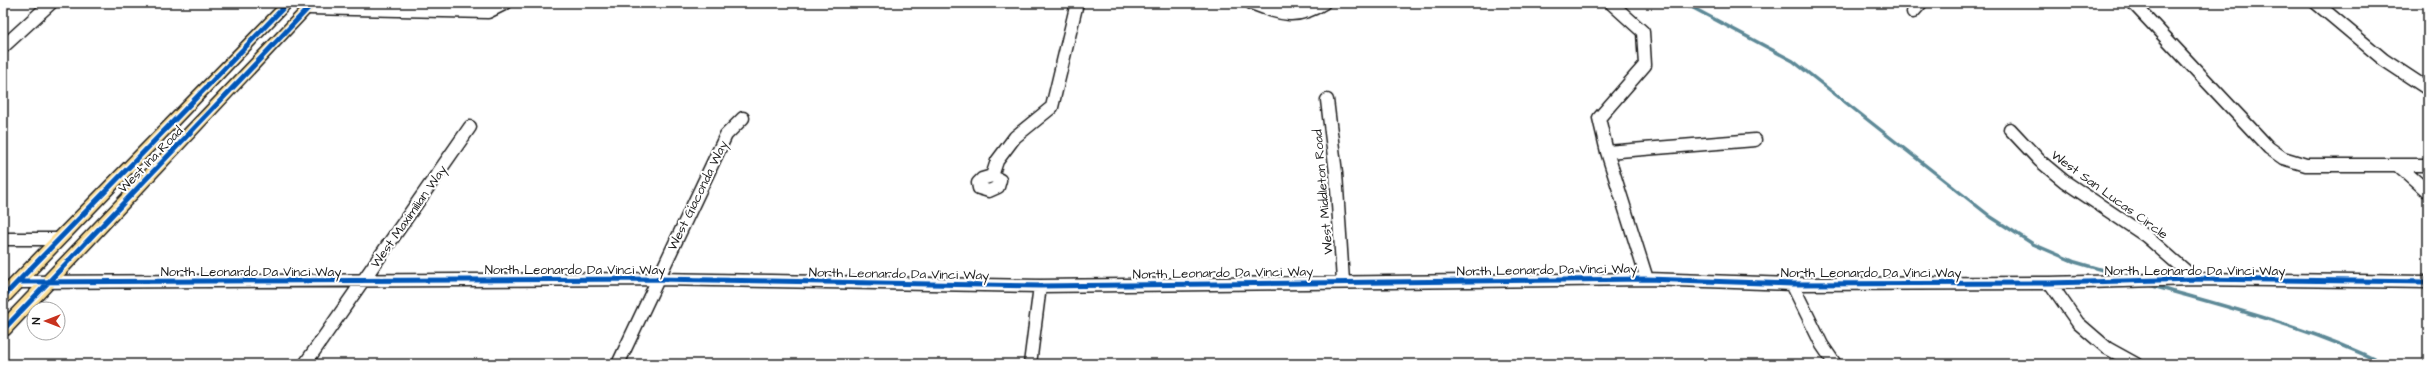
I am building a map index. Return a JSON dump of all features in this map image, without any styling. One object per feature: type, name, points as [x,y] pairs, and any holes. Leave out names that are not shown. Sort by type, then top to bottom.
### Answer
[{"type":"main road","name":"West Ina Road","points":[[3,297],[288,3]]},
{"type":"main road","name":"West Ina Road","points":[[3,330],[311,6]]},
{"type":"street","points":[[5,41],[52,3]]},
{"type":"street","points":[[311,6],[488,12],[495,10],[506,3]]},
{"type":"street","points":[[992,176],[997,161],[1015,137],[1052,107],[1076,3]]},
{"type":"street","points":[[1251,3],[1288,19],[1304,15],[1324,3]]},
{"type":"street","points":[[1611,3],[1643,32],[1646,65],[1599,118],[1607,152],[1647,279]]},
{"type":"street","points":[[1913,12],[1921,3]]},
{"type":"street","points":[[2133,3],[2282,161],[2306,165],[2428,165]]},
{"type":"street","points":[[2316,3],[2367,49],[2408,78],[2428,89]]},
{"type":"street","name":"West Middleton Road","points":[[1327,100],[1336,172],[1343,281]]},
{"type":"street","name":"West Giaconda Way","points":[[618,364],[726,135],[743,118]]},
{"type":"street","name":"West Maximilian Way","points":[[305,364],[470,127]]},
{"type":"street","name":"West San Lucas Circle","points":[[2010,129],[2040,161],[2064,181],[2146,236],[2195,279]]},
{"type":"street","points":[[1607,152],[1755,140]]},
{"type":"street","points":[[2399,166],[2428,192]]},
{"type":"street","points":[[3,239],[59,239]]},
{"type":"street","name":"North Leonardo Da Vinci Way","points":[[18,282],[361,282],[657,279],[1040,286],[1343,281],[1647,279],[1792,284],[2050,283],[2195,279],[2428,282]]},
{"type":"street","points":[[2050,283],[2078,323],[2107,348],[2136,364]]},
{"type":"street","points":[[1792,284],[1822,345],[1835,364]]},
{"type":"street","points":[[1030,364],[1040,286]]},
{"type":"waterway","points":[[1684,3],[1793,61],[1991,217],[2033,244],[2075,262],[2123,276]]},
{"type":"waterway","points":[[2150,285],[2269,319],[2327,339],[2384,364]]},
{"type":"cycle path","points":[[3,297],[288,3]]},
{"type":"cycle path","points":[[3,330],[313,3]]},
{"type":"cycle path","points":[[18,282],[657,279],[1040,286],[1647,279],[1792,284],[2050,283],[2195,279],[2428,282]]}]
